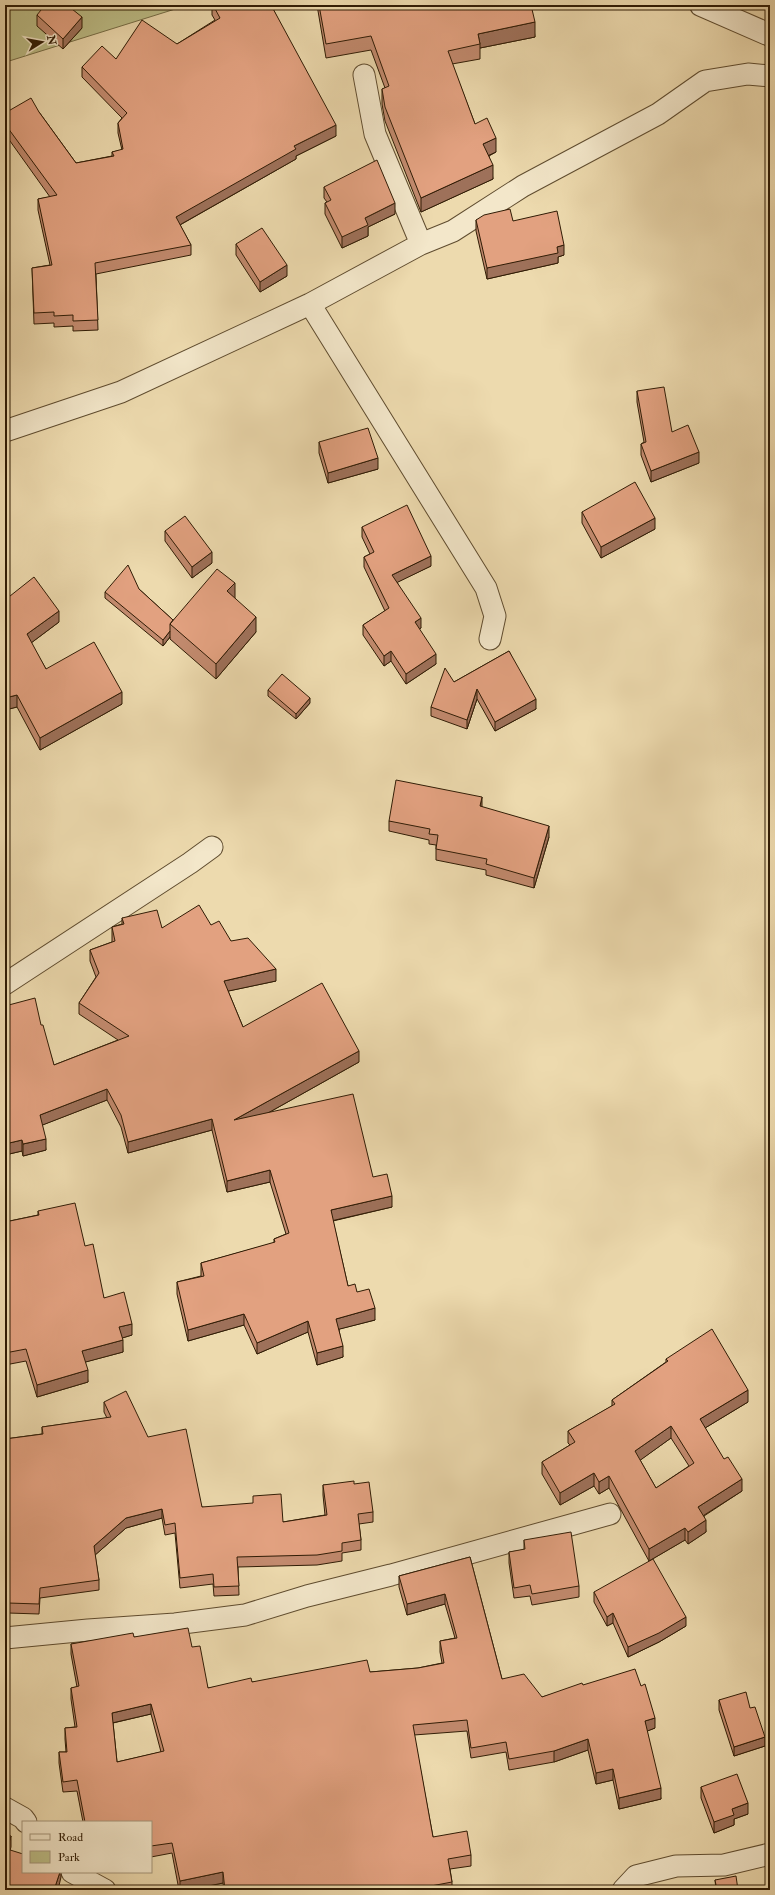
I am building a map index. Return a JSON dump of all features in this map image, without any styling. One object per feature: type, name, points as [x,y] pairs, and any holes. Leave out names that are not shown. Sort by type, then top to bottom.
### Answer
[{"type":"street","points":[[701,5],[770,35]]},
{"type":"street","points":[[5,432],[121,392],[310,304],[422,244],[452,230],[523,186],[658,114],[705,81],[748,74],[770,76]]},
{"type":"street","points":[[364,75],[375,134],[422,244]]},
{"type":"street","points":[[310,304],[486,588],[495,616],[490,639]]},
{"type":"street","points":[[5,984],[190,863],[212,847]]},
{"type":"street","points":[[5,1638],[175,1624],[245,1616],[307,1596],[391,1576],[610,1514]]},
{"type":"street","points":[[5,1808],[25,1821]]},
{"type":"street","points":[[623,1890],[636,1876],[676,1866],[724,1865],[770,1854]]},
{"type":"street","points":[[74,1873],[105,1890]]},
{"type":"green space","points":[[5,5],[188,5],[6,62]]},
{"type":"building","points":[[45,5],[67,5],[82,17],[63,39],[37,15]]},
{"type":"building","points":[[213,5],[271,5],[336,125],[294,146],[296,149],[176,217],[191,245],[95,263],[98,320],[73,321],[73,315],[54,316],[54,312],[34,313],[32,268],[52,265],[38,199],[57,195],[5,124],[5,113],[31,98],[39,112],[76,163],[114,156],[112,152],[123,149],[118,123],[127,113],[82,67],[102,46],[116,59],[142,20],[177,44],[220,18]]},
{"type":"building","points":[[319,5],[531,5],[535,22],[478,34],[480,44],[448,51],[475,124],[487,118],[496,138],[483,144],[493,165],[421,198],[385,107],[382,89],[389,86],[371,36],[326,44]]},
{"type":"building","points":[[377,160],[395,203],[365,218],[368,225],[342,237],[325,203],[331,200],[324,187]]},
{"type":"building","points":[[510,209],[513,221],[557,211],[564,245],[557,247],[558,253],[487,268],[476,220],[484,215]]},
{"type":"building","points":[[262,228],[287,265],[260,282],[236,244]]},
{"type":"building","points":[[664,387],[672,432],[688,425],[699,452],[651,471],[641,444],[646,442],[637,391]]},
{"type":"building","points":[[368,428],[378,458],[328,473],[319,442]]},
{"type":"building","points":[[635,482],[655,518],[601,547],[582,512]]},
{"type":"building","points":[[407,505],[431,556],[392,575],[421,618],[415,622],[436,654],[406,674],[391,651],[384,656],[363,625],[389,608],[364,557],[374,552],[362,527]]},
{"type":"building","points":[[185,516],[212,552],[192,567],[165,531]]},
{"type":"building","points":[[128,565],[139,589],[173,620],[170,624],[170,631],[163,640],[105,592]]},
{"type":"building","points":[[217,569],[235,583],[227,591],[256,617],[216,664],[170,624]]},
{"type":"building","points":[[34,577],[59,611],[27,634],[46,669],[94,642],[122,692],[40,738],[17,695],[5,698],[5,600]]},
{"type":"building","points":[[509,651],[536,699],[495,722],[477,689],[467,720],[431,707],[445,668],[454,682]]},
{"type":"building","points":[[282,674],[310,698],[296,714],[268,690]]},
{"type":"building","points":[[396,780],[482,797],[480,806],[549,826],[534,878],[486,864],[487,859],[436,849],[438,835],[429,834],[430,829],[389,821]]},
{"type":"building","points":[[199,905],[211,925],[219,921],[231,941],[248,938],[276,969],[224,981],[243,1027],[322,983],[359,1051],[234,1120],[353,1094],[373,1177],[387,1174],[392,1196],[331,1210],[348,1286],[355,1284],[357,1292],[369,1289],[375,1308],[336,1319],[343,1346],[317,1353],[308,1321],[257,1343],[244,1314],[188,1330],[177,1282],[204,1276],[201,1263],[275,1242],[274,1239],[289,1233],[270,1170],[227,1181],[212,1119],[128,1142],[121,1115],[107,1089],[40,1115],[46,1139],[23,1144],[22,1140],[5,1144],[5,1006],[35,998],[41,1025],[43,1025],[54,1065],[129,1036],[79,1003],[99,973],[90,950],[115,941],[112,927],[124,924],[122,918],[157,910],[162,928]]},
{"type":"building","points":[[75,1203],[85,1246],[93,1244],[104,1298],[124,1292],[132,1324],[119,1327],[123,1340],[82,1351],[88,1370],[37,1385],[26,1349],[5,1353],[5,1222],[39,1215],[38,1211]]},
{"type":"building","points":[[712,1329],[748,1390],[700,1419],[724,1459],[728,1457],[742,1479],[698,1507],[706,1520],[688,1532],[685,1528],[649,1549],[609,1476],[599,1482],[594,1473],[560,1493],[542,1462],[575,1442],[568,1431],[615,1404],[612,1400],[668,1361],[666,1359]],"holes":[[[671,1426],[694,1463],[656,1488],[635,1451]]]},
{"type":"building","points":[[126,1391],[148,1437],[186,1429],[202,1507],[253,1503],[253,1496],[281,1494],[283,1522],[327,1515],[323,1485],[354,1481],[354,1484],[369,1482],[373,1512],[358,1514],[361,1540],[342,1543],[342,1551],[317,1555],[237,1557],[239,1586],[214,1587],[213,1574],[180,1578],[175,1523],[165,1525],[162,1509],[126,1518],[94,1546],[99,1580],[40,1588],[39,1604],[8,1603],[8,1607],[5,1607],[5,1439],[43,1434],[42,1427],[111,1417],[104,1402]]},
{"type":"building","points":[[571,1532],[579,1586],[532,1594],[530,1585],[514,1588],[509,1552],[525,1549],[524,1540]]},
{"type":"building","points":[[470,1557],[502,1679],[524,1674],[542,1697],[582,1683],[583,1685],[635,1669],[641,1686],[645,1684],[655,1718],[645,1721],[661,1788],[619,1798],[613,1769],[596,1773],[588,1739],[554,1751],[509,1759],[506,1742],[471,1748],[467,1720],[413,1725],[433,1837],[467,1831],[471,1855],[448,1859],[452,1882],[410,1890],[225,1890],[223,1872],[180,1881],[172,1843],[152,1846],[152,1821],[85,1821],[77,1780],[63,1782],[59,1752],[67,1752],[65,1728],[77,1727],[71,1688],[79,1686],[71,1644],[133,1633],[134,1637],[188,1628],[192,1647],[200,1646],[208,1688],[251,1678],[252,1682],[367,1660],[370,1672],[418,1668],[444,1663],[440,1641],[457,1638],[445,1594],[407,1604],[399,1576]],"holes":[[[151,1704],[164,1751],[117,1762],[112,1713]]]},
{"type":"building","points":[[653,1559],[686,1617],[659,1633],[628,1647],[613,1613],[607,1617],[594,1592]]},
{"type":"building","points":[[746,1692],[750,1708],[755,1707],[765,1737],[734,1747],[719,1700]]},
{"type":"building","points":[[737,1774],[748,1803],[732,1809],[734,1815],[714,1822],[701,1787]]},
{"type":"building","points":[[5,1834],[11,1836],[7,1849],[22,1854],[22,1873],[60,1873],[54,1890],[5,1890]]},
{"type":"building","points":[[736,1876],[738,1890],[717,1890],[715,1880]]}]
